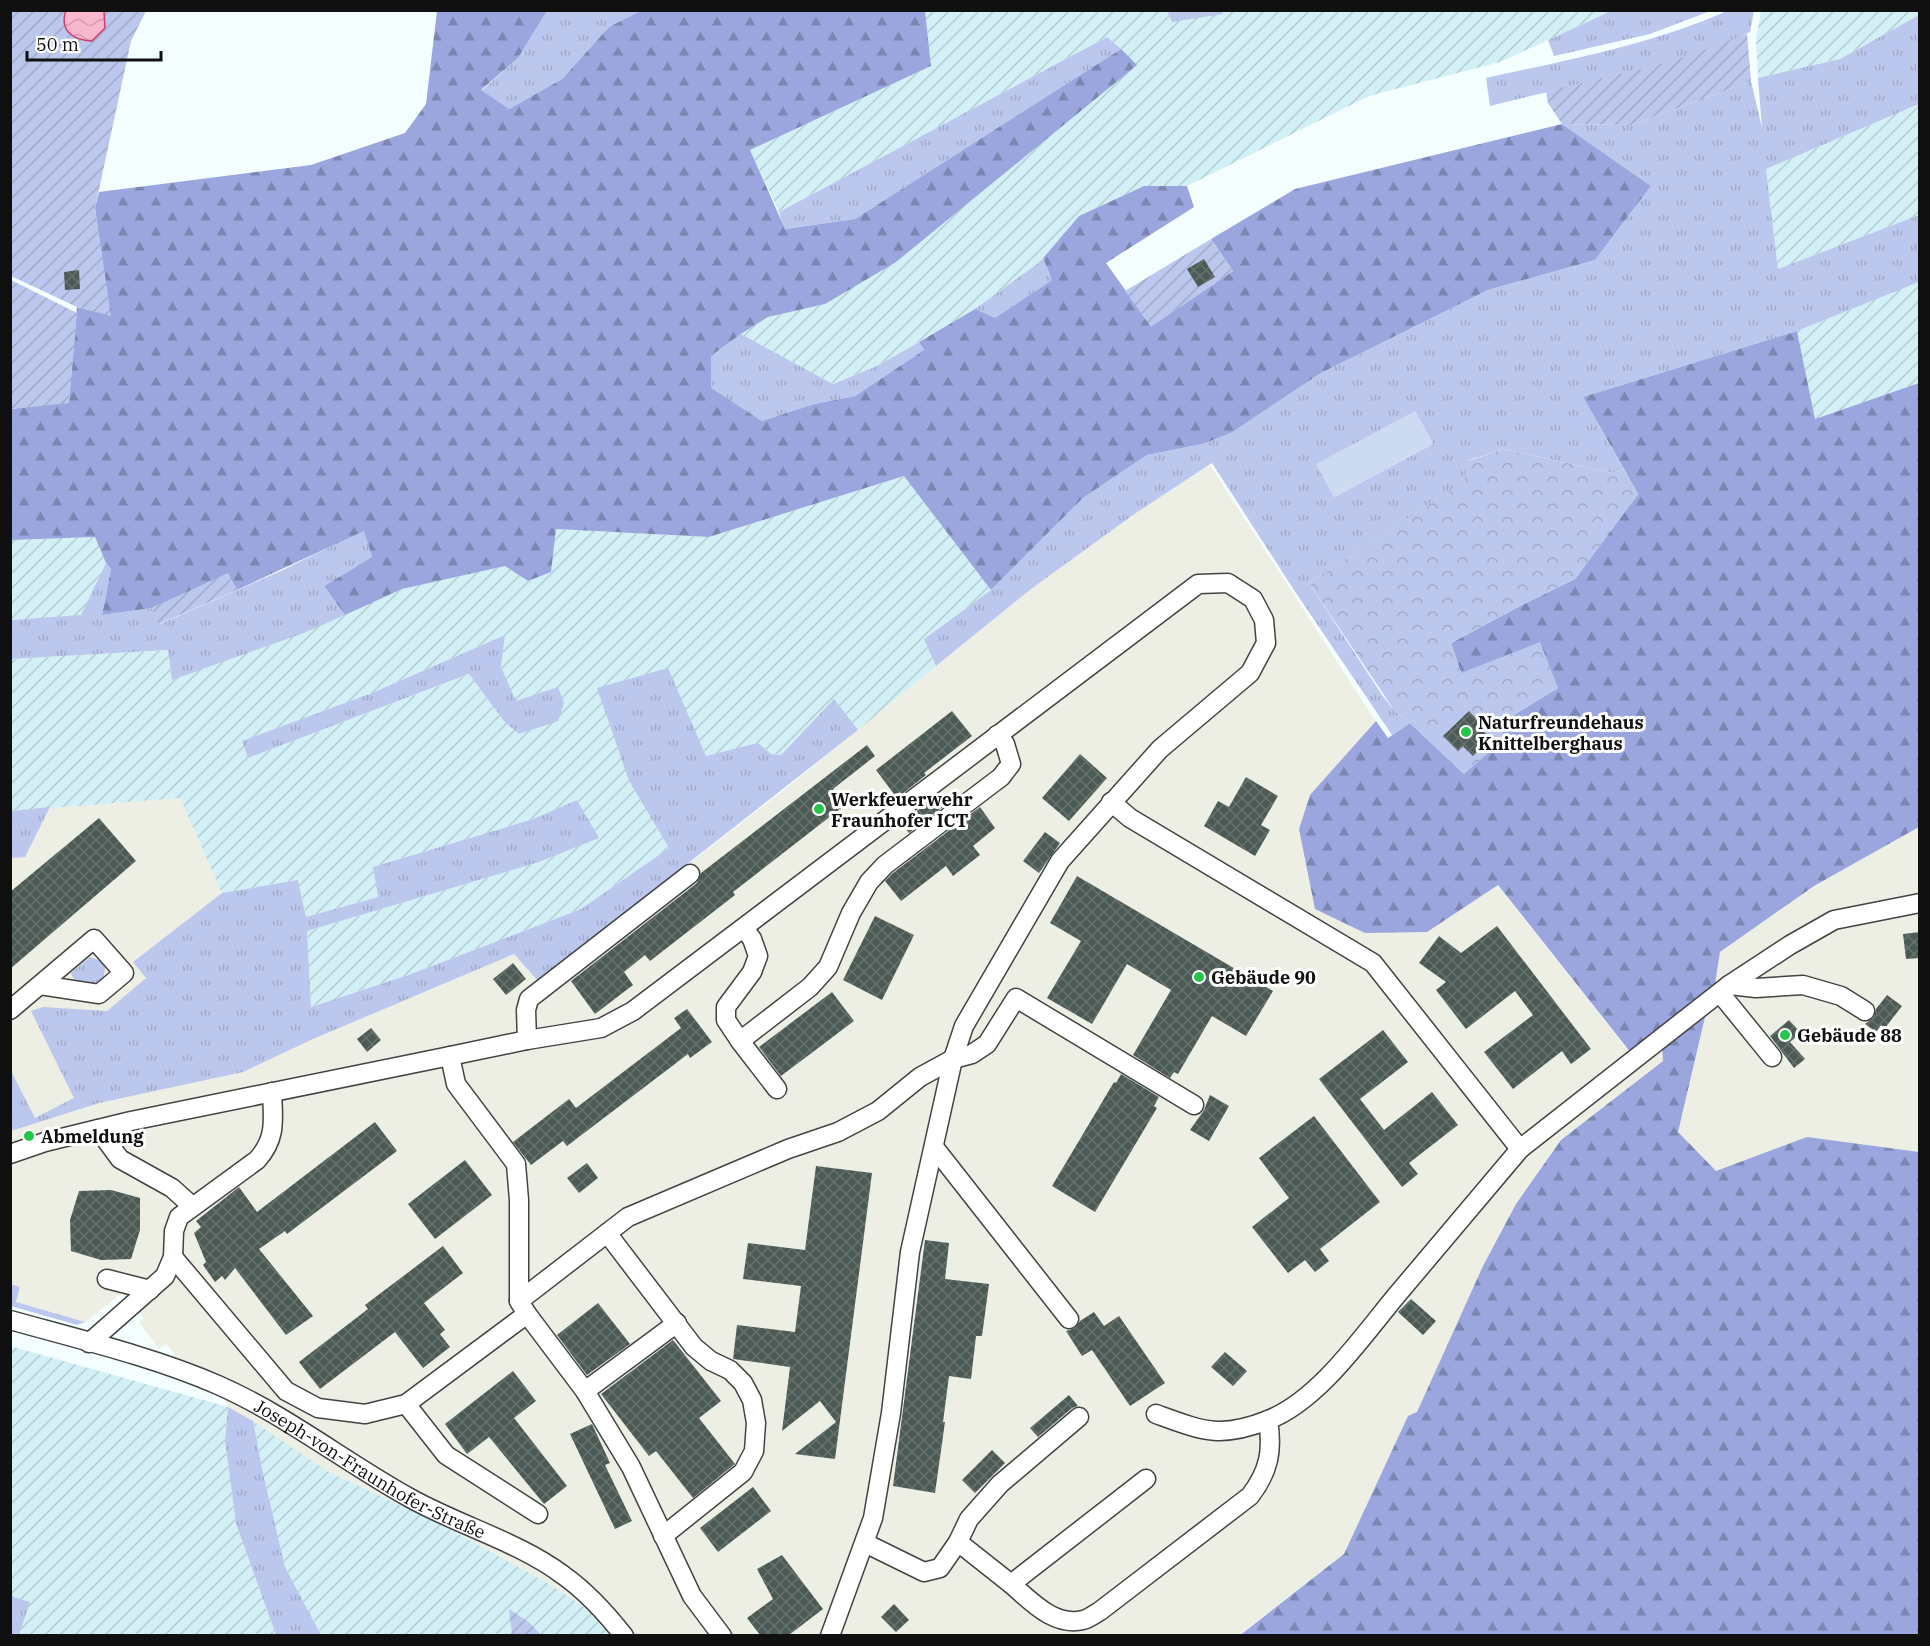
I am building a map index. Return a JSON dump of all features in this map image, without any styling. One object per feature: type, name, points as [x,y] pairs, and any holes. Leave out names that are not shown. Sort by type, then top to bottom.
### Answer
[{"type":"street","points":[[10,1154],[45,1142],[98,1129],[527,1040],[601,1028],[633,1011],[1198,584],[1228,583],[1253,599],[1264,620],[1266,643],[1250,673],[1160,749],[1060,861],[964,1026],[953,1059],[910,1252],[891,1413],[873,1518],[830,1635]]},
{"type":"street","points":[[740,1041],[810,987],[828,967],[851,913],[869,882],[885,865],[1001,777],[1011,764],[1005,744],[997,735]]},
{"type":"street","points":[[1112,802],[1130,818],[1373,963],[1520,1149]]},
{"type":"street","points":[[527,1040],[528,999],[690,874]]},
{"type":"street","points":[[1156,1414],[1195,1428],[1218,1432],[1244,1430],[1284,1414],[1299,1404],[1336,1367],[1520,1149],[1662,1037],[1790,945],[1834,920],[1920,903]]},
{"type":"street","points":[[744,928],[752,939],[758,956],[752,972],[726,1007],[726,1020],[777,1089]]},
{"type":"street","points":[[10,1010],[40,985]]},
{"type":"street","points":[[1719,994],[1756,988],[1803,985],[1841,996],[1866,1011]]},
{"type":"street","points":[[1719,994],[1772,1057]]},
{"type":"street","points":[[173,1257],[286,1391],[318,1408],[365,1414],[406,1404],[628,1217],[788,1149],[838,1132],[878,1112],[920,1077],[953,1059],[972,1054],[987,1044],[1016,999],[1194,1105]]},
{"type":"street","points":[[450,1056],[456,1084],[516,1164],[523,1307],[585,1391],[631,1467],[692,1596],[722,1635]]},
{"type":"street","points":[[89,1343],[165,1276],[173,1257],[174,1231],[179,1217],[257,1160],[266,1150],[271,1141],[273,1129],[272,1092]]},
{"type":"street","points":[[98,1129],[120,1158],[172,1188],[192,1206]]},
{"type":"street","points":[[934,1147],[1069,1319]]},
{"type":"street","points":[[607,1233],[694,1347],[711,1361],[730,1370],[743,1383],[752,1400],[756,1422],[754,1451],[743,1472],[663,1536]]},
{"type":"street","points":[[107,1279],[150,1290]]},
{"type":"street","name":"Joseph-von-Fraunhofer-Straße","points":[[10,1320],[174,1369],[217,1385],[247,1400],[410,1498],[536,1558],[562,1574],[583,1590],[624,1635]]},
{"type":"street","points":[[585,1391],[677,1323]]},
{"type":"street","points":[[406,1404],[446,1455],[538,1514]]},
{"type":"street","points":[[865,1543],[924,1572],[940,1568],[958,1542],[969,1519],[1000,1485],[1079,1417]]},
{"type":"street","points":[[958,1542],[1043,1611],[1063,1620],[1083,1620],[1100,1611],[1250,1496],[1262,1481],[1270,1456],[1269,1420]]},
{"type":"street","points":[[1011,1584],[1146,1479]]},
{"type":"shaded area","points":[[1222,10],[1611,11],[1500,62],[1369,96],[1187,186],[1144,186],[1079,216],[1037,264],[975,309],[877,366],[833,384],[741,334],[768,317],[825,304],[1121,49],[1107,37],[779,212],[750,150],[931,66],[925,11],[1167,11],[1173,22],[1223,13]]},
{"type":"shaded area","points":[[1761,11],[1919,11],[1919,15],[1840,59],[1758,78],[1756,40]]},
{"type":"shaded area","points":[[1919,104],[1919,215],[1778,269],[1766,169]]},
{"type":"shaded area","points":[[1919,282],[1919,383],[1815,419],[1797,331]]},
{"type":"shaded area","points":[[1415,411],[1433,444],[1334,497],[1316,464]]},
{"type":"shaded area","points":[[1210,465],[1371,714],[1450,825],[1630,1053],[1713,990],[1720,952],[1814,886],[1919,827],[1919,1450],[1678,1132],[1706,1014],[1663,1061],[1561,1140],[1516,1204],[1483,1267],[1417,1412],[1408,1416],[1344,1554],[1239,1635],[613,1635],[551,1585],[444,1526],[327,1471],[228,1407],[214,1381],[166,1363],[174,1353],[166,1344],[159,1349],[139,1322],[144,1318],[122,1293],[85,1322],[16,1302],[20,1287],[11,1284],[11,858],[25,856],[50,807],[180,798],[223,893],[313,1038],[514,954],[538,981],[789,786],[1031,589],[1133,515]]},
{"type":"shaded area","points":[[905,476],[991,590],[925,638],[936,666],[858,730],[833,700],[781,755],[771,754],[758,744],[706,756],[629,781],[669,848],[581,909],[411,974],[311,1007],[307,931],[539,862],[598,838],[577,800],[533,819],[373,867],[378,897],[306,917],[298,880],[222,893],[180,798],[11,811],[11,659],[168,650],[172,679],[304,633],[402,589],[505,565],[528,581],[550,572],[556,529],[709,537]],"holes":[[[505,635],[501,667],[516,702],[504,721],[470,674],[248,758],[243,741],[372,693]]]},
{"type":"shaded area","points":[[95,537],[106,563],[81,616],[11,620],[10,540]]},
{"type":"shaded area","points":[[10,1346],[228,1407],[225,1441],[236,1524],[276,1635],[19,1635],[29,1602],[11,1596]]},
{"type":"shaded area","points":[[253,1421],[327,1471],[444,1526],[551,1585],[599,1617],[613,1635],[541,1635],[529,1622],[510,1610],[512,1635],[321,1635],[285,1567]]},
{"type":"green space","points":[[11,11],[146,11],[131,41],[95,208],[111,316],[77,307],[11,276]]},
{"type":"green space","points":[[437,11],[547,11],[518,58],[481,90],[509,109],[562,79],[609,27],[640,11],[925,11],[931,66],[750,150],[785,229],[855,219],[1121,49],[1137,65],[896,262],[825,304],[768,317],[711,356],[711,388],[762,421],[814,404],[855,396],[924,350],[919,342],[975,309],[995,318],[1052,280],[1043,258],[1079,216],[1144,186],[1187,186],[1194,207],[1106,263],[1151,326],[1233,271],[1211,239],[1295,189],[1562,124],[1651,186],[1595,260],[1488,290],[1321,373],[1231,433],[1203,444],[1147,455],[1083,498],[991,590],[904,476],[709,537],[556,529],[551,572],[528,581],[505,566],[402,589],[345,615],[324,586],[372,557],[364,531],[237,590],[228,574],[152,608],[102,615],[111,569],[95,537],[11,540],[10,409],[69,402],[77,307],[110,315],[95,208],[99,192],[311,165],[405,133],[426,104]]},
{"type":"green space","points":[[547,11],[640,11],[609,27],[562,79],[509,109],[481,91],[518,58]]},
{"type":"green space","points":[[1167,11],[1222,11],[1223,14],[1172,22]]},
{"type":"green space","points":[[1611,11],[1710,11],[1650,34],[1554,56],[1548,40]]},
{"type":"green space","points":[[1727,11],[1754,11],[1750,32],[1720,45],[1656,66],[1490,106],[1486,78],[1639,42]]},
{"type":"green space","points":[[1919,15],[1919,104],[1766,169],[1778,269],[1919,215],[1919,282],[1797,331],[1583,397],[1624,470],[1612,473],[1503,449],[1472,459],[1468,461],[1465,481],[1309,583],[1382,695],[1394,710],[1410,723],[1392,735],[1212,463],[1133,515],[1031,589],[936,666],[924,639],[991,590],[1083,498],[1147,455],[1203,444],[1231,433],[1321,373],[1488,290],[1595,260],[1651,186],[1562,124],[1632,125],[1751,81],[1762,128],[1758,78],[1840,59]],"holes":[[[1415,411],[1433,444],[1334,497]]]},
{"type":"green space","points":[[1747,34],[1751,81],[1632,125],[1562,124],[1548,103],[1546,91],[1647,68]]},
{"type":"green space","points":[[1107,37],[1121,49],[855,219],[784,229],[779,212]]},
{"type":"green space","points":[[1211,239],[1233,271],[1151,327],[1125,291]]},
{"type":"green space","points":[[1043,258],[1052,280],[994,319],[975,309],[1037,264]]},
{"type":"green space","points":[[11,280],[77,313],[69,403],[11,409]]},
{"type":"green space","points":[[1797,331],[1815,419],[1919,383],[1919,827],[1814,886],[1720,952],[1714,990],[1631,1053],[1498,885],[1427,932],[1365,933],[1315,909],[1299,829],[1310,795],[1376,721],[1388,738],[1410,723],[1464,774],[1499,724],[1558,688],[1461,673],[1451,643],[1575,579],[1638,494],[1583,397]]},
{"type":"green space","points":[[741,334],[833,384],[877,366],[919,342],[924,350],[855,396],[814,404],[762,421],[710,388],[710,357]]},
{"type":"green space","points":[[1503,449],[1612,473],[1624,470],[1638,494],[1575,579],[1451,643],[1461,673],[1540,642],[1558,688],[1499,724],[1506,738],[1464,774],[1394,710],[1309,583],[1464,481],[1468,461]]},
{"type":"green space","points":[[364,530],[372,557],[324,586],[345,615],[304,633],[172,680],[168,650],[11,659],[11,620],[81,615],[106,563],[111,569],[102,615],[152,608],[160,624],[281,571]]},
{"type":"green space","points":[[228,573],[237,590],[159,624],[152,608]]},
{"type":"green space","points":[[505,635],[501,667],[516,701],[558,687],[564,703],[558,721],[519,734],[504,721],[469,674],[248,758],[242,741],[372,693]]},
{"type":"green space","points":[[668,668],[706,756],[758,743],[771,754],[781,755],[834,699],[858,730],[538,981],[514,954],[313,1039],[243,1072],[99,1103],[11,1131],[10,1069],[35,1118],[74,1098],[31,1011],[43,1007],[107,1011],[146,978],[133,962],[222,893],[298,880],[306,917],[378,897],[373,867],[533,819],[577,800],[599,838],[539,862],[307,931],[311,1007],[411,974],[581,909],[669,848],[629,781],[597,688]]},
{"type":"green space","points":[[50,807],[25,857],[11,858],[11,811]]},
{"type":"green space","points":[[90,957],[101,961],[105,968],[103,981],[98,985],[78,981],[71,973]]},
{"type":"green space","points":[[1706,1013],[1678,1132],[1716,1171],[1807,1137],[1919,1152],[1919,1635],[1239,1636],[1344,1554],[1408,1416],[1417,1412],[1483,1266],[1516,1204],[1561,1140],[1663,1061],[1662,1046]]},
{"type":"green space","points":[[11,1284],[20,1287],[16,1302],[85,1322],[77,1325],[11,1306]]},
{"type":"green space","points":[[228,1407],[253,1421],[285,1567],[321,1635],[276,1635],[236,1524],[225,1441]]},
{"type":"green space","points":[[11,1596],[30,1602],[19,1635],[11,1635]]},
{"type":"green space","points":[[509,1609],[529,1622],[541,1635],[512,1635]]},
{"type":"water","points":[[66,10],[104,11],[105,28],[92,41],[79,39],[66,29],[64,17]]},
{"type":"building","points":[[1204,259],[1215,277],[1198,287],[1187,269]]},
{"type":"building","points":[[79,270],[80,289],[65,290],[64,272]]},
{"type":"building","points":[[952,711],[972,736],[924,773],[926,775],[897,798],[876,770]]},
{"type":"building","name":"Naturfreundehaus Knittelberghaus","points":[[1469,711],[1482,725],[1479,727],[1490,738],[1473,756],[1463,746],[1458,751],[1443,736]]},
{"type":"building","points":[[867,745],[875,756],[833,789],[845,805],[733,892],[735,895],[650,961],[645,955],[624,972],[633,985],[595,1014],[571,981],[697,883],[701,873]]},
{"type":"building","points":[[1080,754],[1107,778],[1069,821],[1042,798]]},
{"type":"building","points":[[1246,777],[1278,796],[1261,825],[1270,830],[1255,856],[1204,826],[1218,801],[1229,807]]},
{"type":"building","points":[[940,793],[948,803],[909,833],[901,823]]},
{"type":"building","points":[[980,807],[995,828],[973,846],[980,855],[953,876],[946,866],[901,901],[885,881]]},
{"type":"building","points":[[99,818],[136,861],[10,969],[10,892]]},
{"type":"building","points":[[1045,832],[1060,843],[1039,873],[1023,861]]},
{"type":"building","name":"Gebäude 90","points":[[1077,876],[1273,991],[1246,1036],[1212,1016],[1178,1074],[1174,1072],[1170,1078],[1133,1055],[1171,990],[1127,964],[1092,1024],[1047,998],[1081,941],[1050,923]]},
{"type":"building","points":[[875,916],[914,935],[882,1000],[843,980]]},
{"type":"building","points":[[1497,926],[1591,1049],[1571,1064],[1562,1051],[1513,1089],[1484,1052],[1533,1015],[1515,991],[1466,1029],[1436,990],[1446,982],[1419,963],[1439,936],[1461,953]]},
{"type":"building","points":[[1920,932],[1920,958],[1906,959],[1903,934]]},
{"type":"building","points":[[513,963],[526,979],[506,995],[493,979]]},
{"type":"building","points":[[832,992],[854,1021],[781,1076],[759,1047]]},
{"type":"building","points":[[1887,995],[1902,1006],[1885,1028],[1881,1025],[1876,1032],[1865,1024],[1874,1017],[1876,1009]]},
{"type":"building","points":[[687,1009],[712,1042],[690,1058],[688,1054],[567,1146],[563,1141],[531,1165],[513,1142],[569,1099],[576,1108],[681,1028],[674,1018]]},
{"type":"building","name":"Gebäude 88","points":[[1789,1020],[1801,1033],[1790,1042],[1805,1059],[1794,1068],[1770,1036]]},
{"type":"building","points":[[371,1028],[381,1040],[367,1052],[357,1039]]},
{"type":"building","points":[[1383,1030],[1408,1062],[1360,1099],[1384,1130],[1432,1092],[1458,1125],[1409,1163],[1418,1174],[1402,1187],[1319,1079]]},
{"type":"building","points":[[1121,1074],[1159,1097],[1154,1106],[1157,1108],[1095,1212],[1052,1186]]},
{"type":"building","points":[[1210,1095],[1229,1106],[1209,1141],[1190,1130],[1204,1110]]},
{"type":"building","points":[[1314,1116],[1380,1202],[1320,1249],[1329,1261],[1315,1272],[1305,1260],[1288,1273],[1252,1227],[1289,1198],[1259,1158]]},
{"type":"building","points":[[375,1122],[397,1151],[287,1234],[285,1231],[259,1249],[313,1316],[286,1335],[235,1268],[225,1280],[222,1276],[215,1282],[203,1265],[206,1262],[194,1233],[201,1227],[196,1221],[239,1187],[257,1212]]},
{"type":"building","points":[[465,1160],[492,1195],[435,1239],[408,1204]]},
{"type":"building","points":[[587,1163],[598,1178],[579,1193],[567,1178]]},
{"type":"building","points":[[816,1166],[872,1173],[835,1459],[795,1454],[836,1422],[820,1401],[782,1431],[790,1367],[733,1359],[737,1325],[795,1332],[801,1286],[743,1279],[748,1243],[805,1250]]},
{"type":"building","points":[[111,1190],[140,1198],[140,1230],[131,1259],[101,1260],[71,1251],[70,1220],[79,1191]]},
{"type":"building","points":[[925,1240],[949,1243],[945,1279],[989,1284],[982,1336],[976,1336],[971,1379],[949,1376],[935,1493],[893,1486]]},
{"type":"building","points":[[443,1246],[463,1273],[424,1303],[445,1330],[440,1334],[450,1347],[423,1368],[395,1332],[320,1389],[299,1362],[368,1309],[365,1305]]},
{"type":"building","points":[[1411,1299],[1436,1321],[1423,1335],[1398,1312]]},
{"type":"building","points":[[598,1303],[630,1344],[587,1375],[557,1335]]},
{"type":"building","points":[[1094,1312],[1104,1326],[1119,1316],[1165,1383],[1130,1406],[1092,1350],[1082,1356],[1066,1331],[1075,1328],[1080,1321]]},
{"type":"building","points":[[673,1340],[721,1401],[699,1418],[735,1464],[693,1498],[656,1451],[649,1456],[601,1394]]},
{"type":"building","points":[[1225,1352],[1247,1371],[1233,1386],[1211,1367]]},
{"type":"building","points":[[513,1371],[536,1401],[514,1418],[567,1486],[544,1504],[489,1437],[467,1454],[445,1424]]},
{"type":"building","points":[[1069,1395],[1078,1406],[1072,1408],[1038,1437],[1030,1428]]},
{"type":"building","points":[[592,1424],[610,1463],[605,1465],[632,1521],[615,1529],[570,1434]]},
{"type":"building","points":[[992,1450],[1005,1463],[975,1493],[962,1480]]},
{"type":"building","points":[[753,1487],[771,1511],[718,1552],[700,1528]]},
{"type":"building","points":[[782,1555],[823,1609],[789,1635],[760,1635],[747,1618],[773,1599],[757,1569]]},
{"type":"building","points":[[894,1604],[909,1620],[896,1632],[881,1617]]},
{"type":"place","name":"Naturfreundehaus Knittelberghaus","points":[[1466,732]]},
{"type":"place","name":"Werkfeuerwehr Fraunhofer ICT","points":[[819,809]]},
{"type":"place","name":"Gebäude 90","points":[[1199,977]]},
{"type":"place","name":"Gebäude 88","points":[[1785,1035]]},
{"type":"place","name":"Abmeldung","points":[[29,1136]]}]
